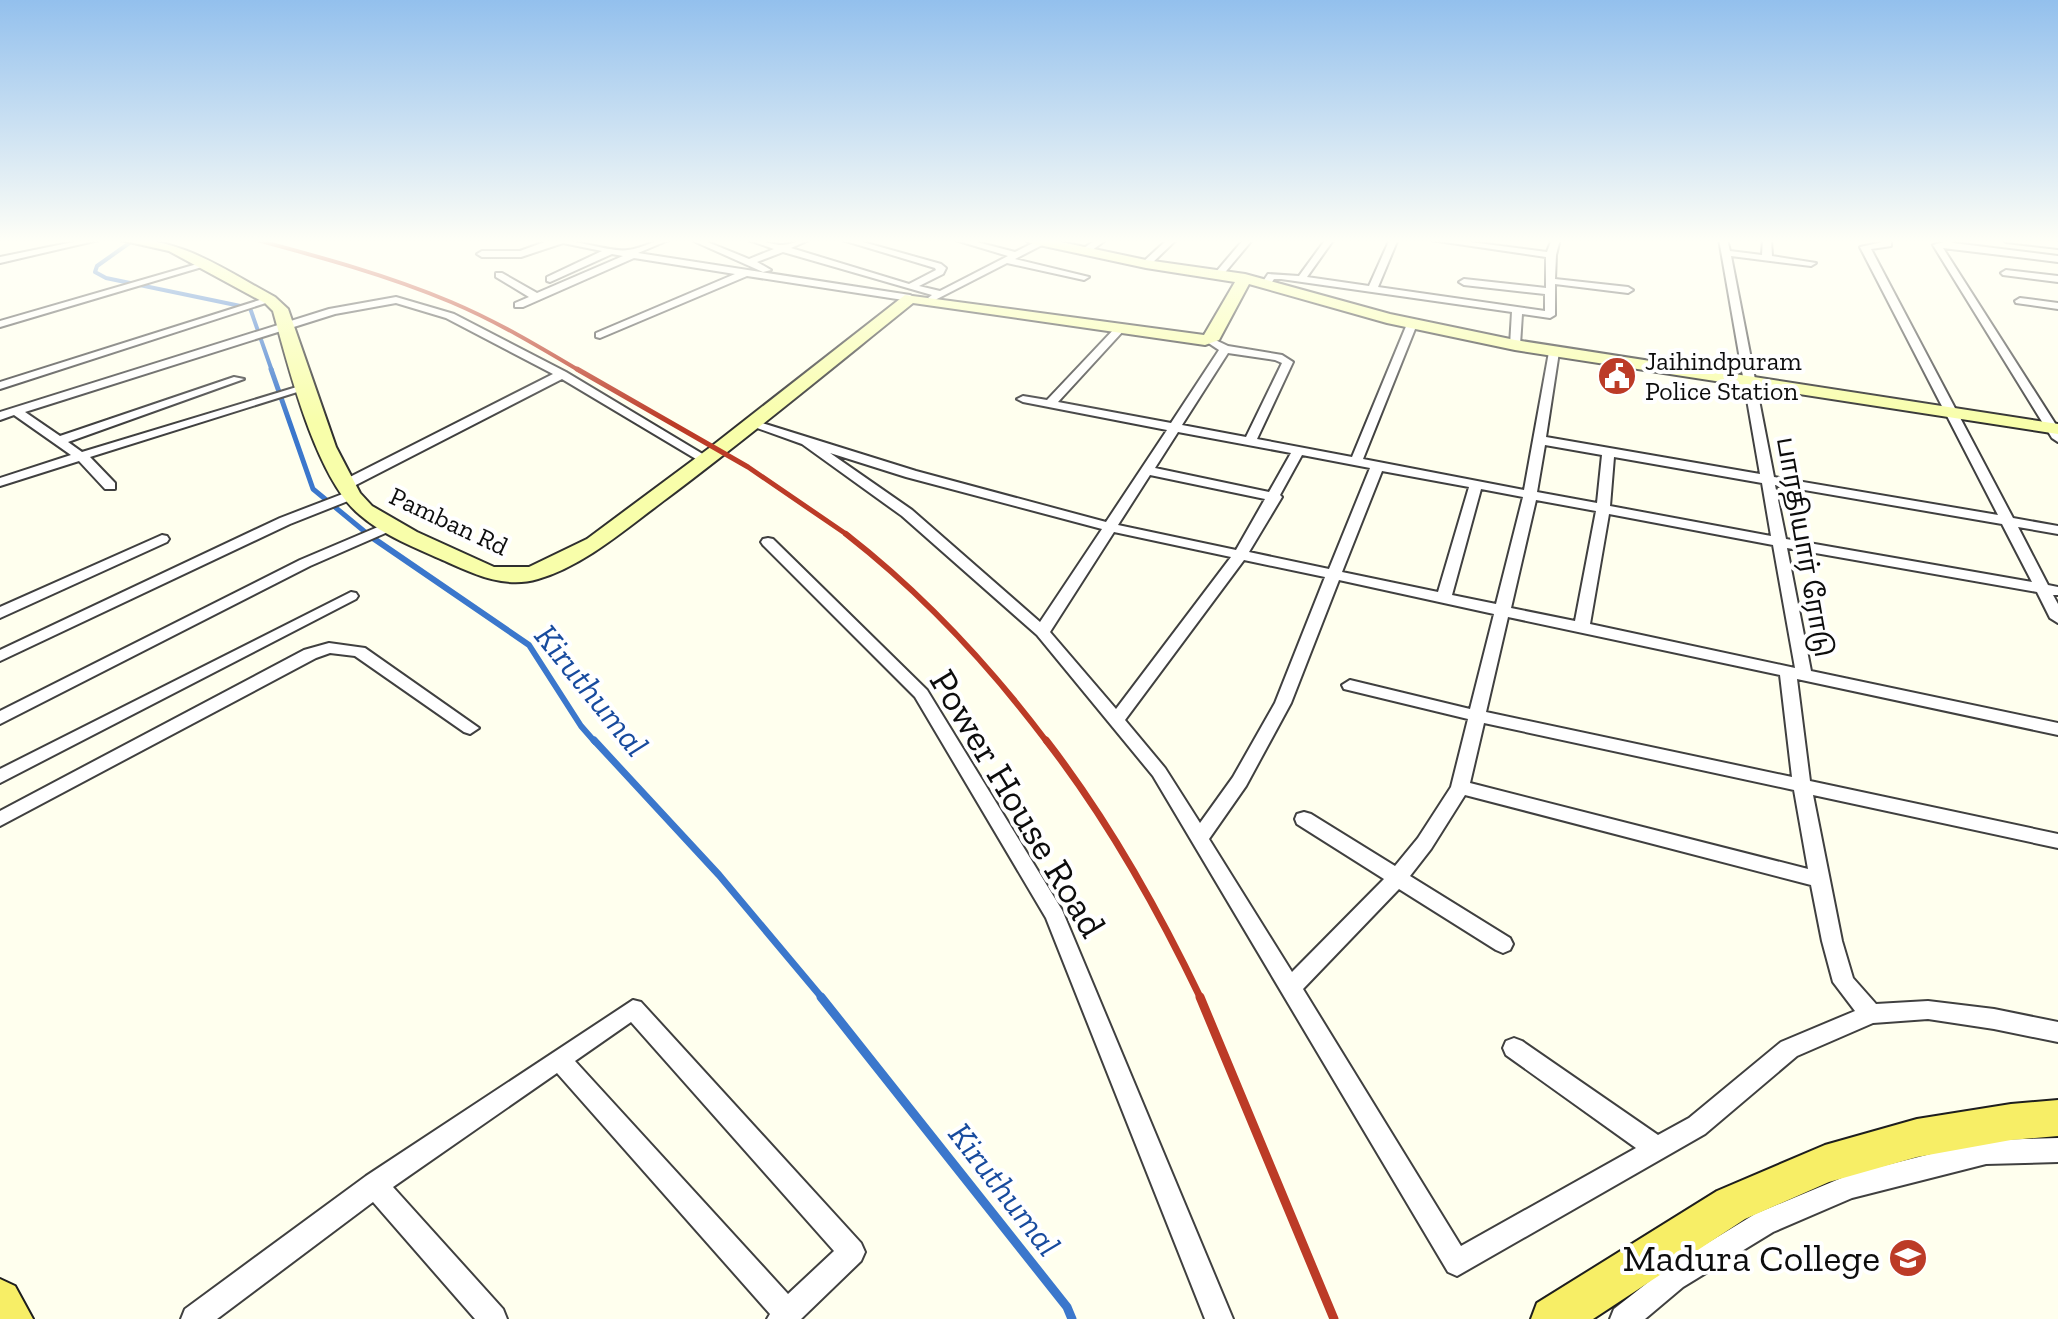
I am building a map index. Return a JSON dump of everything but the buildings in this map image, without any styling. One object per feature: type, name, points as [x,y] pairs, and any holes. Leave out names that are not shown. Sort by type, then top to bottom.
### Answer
[{"type":"main road","points":[[1553,1319],[1731,1205],[1825,1164],[1917,1138],[2011,1122],[2058,1118]]},
{"type":"main road","points":[[0,1301],[11,1319]]},
{"type":"street","points":[[0,324],[85,301]]},
{"type":"street","points":[[0,416],[251,335],[333,311],[393,301]]},
{"type":"street","points":[[398,301],[450,316],[562,374],[705,459]]},
{"type":"street","points":[[519,305],[528,301]]},
{"type":"street","points":[[600,335],[674,301]]},
{"type":"street","name":"Pamban Rd","points":[[262,302],[280,309],[280,327],[298,390],[347,492],[386,528],[490,574],[510,577],[533,574],[594,543],[915,301]]},
{"type":"street","points":[[954,301],[1120,329],[1209,340],[1225,349],[1278,357],[1288,362],[1250,441]]},
{"type":"street","points":[[1209,340],[1233,301]]},
{"type":"street","points":[[1329,301],[1412,324],[1515,345],[1949,412],[2056,432]]},
{"type":"street","points":[[1452,301],[1550,315],[1551,301]]},
{"type":"street","name":"பாரதியார் ரோடு","points":[[1735,301],[1780,542],[1796,673],[1802,787],[1818,879],[1844,982],[1871,1014]]},
{"type":"street","points":[[1892,301],[2007,522],[2051,590],[2058,618]]},
{"type":"street","points":[[1972,301],[2056,432]]},
{"type":"street","points":[[2020,301],[2058,306]]},
{"type":"street","points":[[2,384],[262,302]]},
{"type":"street","points":[[1515,345],[1517,310]]},
{"type":"street","points":[[1356,462],[1412,324]]},
{"type":"street","points":[[1050,404],[1120,329]]},
{"type":"street","points":[[1042,632],[1225,349]]},
{"type":"street","points":[[1289,989],[1400,876],[1443,819],[1460,787],[1530,495],[1554,352]]},
{"type":"street","points":[[0,656],[314,509],[562,374]]},
{"type":"street","points":[[58,441],[238,379]]},
{"type":"street","points":[[0,482],[298,390]]},
{"type":"street","points":[[1023,399],[2051,590]]},
{"type":"street","points":[[16,411],[82,457],[110,486]]},
{"type":"street","points":[[752,424],[911,474],[1110,527],[2058,729]]},
{"type":"street","points":[[1539,440],[2058,530]]},
{"type":"street","points":[[807,442],[907,513],[1042,632],[1159,772],[1457,1263],[1697,1126],[1789,1049],[1871,1014],[1928,1010],[2058,1032]]},
{"type":"street","points":[[1116,721],[1240,555],[1299,450]]},
{"type":"street","points":[[1582,627],[1603,508],[1608,452]]},
{"type":"street","points":[[1199,839],[1240,781],[1283,703],[1377,466]]},
{"type":"street","points":[[1147,470],[1275,497]]},
{"type":"street","points":[[1444,597],[1476,484]]},
{"type":"street","points":[[0,718],[355,540],[386,528]]},
{"type":"street","points":[[0,613],[162,539]]},
{"type":"street","name":"Power House Road","points":[[768,542],[921,694],[1055,916],[1219,1319]]},
{"type":"street","points":[[0,777],[351,596]]},
{"type":"street","points":[[0,819],[310,654],[329,648],[359,652],[470,728]]},
{"type":"street","points":[[1350,685],[1478,716],[2058,841]]},
{"type":"street","points":[[1460,787],[1818,879]]},
{"type":"street","points":[[1304,819],[1400,876],[1503,944]]},
{"type":"street","points":[[195,1319],[375,1185],[559,1059],[633,1009],[852,1252],[784,1316],[559,1059]]},
{"type":"street","points":[[1514,1048],[1657,1149]]},
{"type":"street","points":[[1624,1319],[1674,1278],[1764,1223],[1851,1186],[1986,1152],[2058,1150]]},
{"type":"street","points":[[375,1185],[493,1319]]},
{"type":"waterway","name":"Kiruthumal","points":[[214,301],[250,308],[272,371]]},
{"type":"waterway","name":"Kiruthumal","points":[[271,369],[313,489],[370,536]]},
{"type":"waterway","name":"Kiruthumal","points":[[367,534],[529,645],[581,726],[595,742]]},
{"type":"waterway","name":"Kiruthumal","points":[[594,740],[719,875],[823,999]]},
{"type":"waterway","name":"Kiruthumal","points":[[821,997],[1067,1307],[1072,1319]]},
{"type":"railway","points":[[448,301],[533,343],[580,371]]},
{"type":"railway","points":[[577,369],[748,467],[849,536]]},
{"type":"railway","points":[[846,534],[902,581],[954,632],[1002,685],[1047,742]]},
{"type":"railway","points":[[1046,740],[1090,801],[1130,865],[1200,997]]},
{"type":"railway","points":[[1200,997],[1334,1319]]},
{"type":"place","name":"Jaihindpuram Police Station","points":[[1617,376]]},
{"type":"place","name":"Madura College","points":[[1908,1258]]}]
